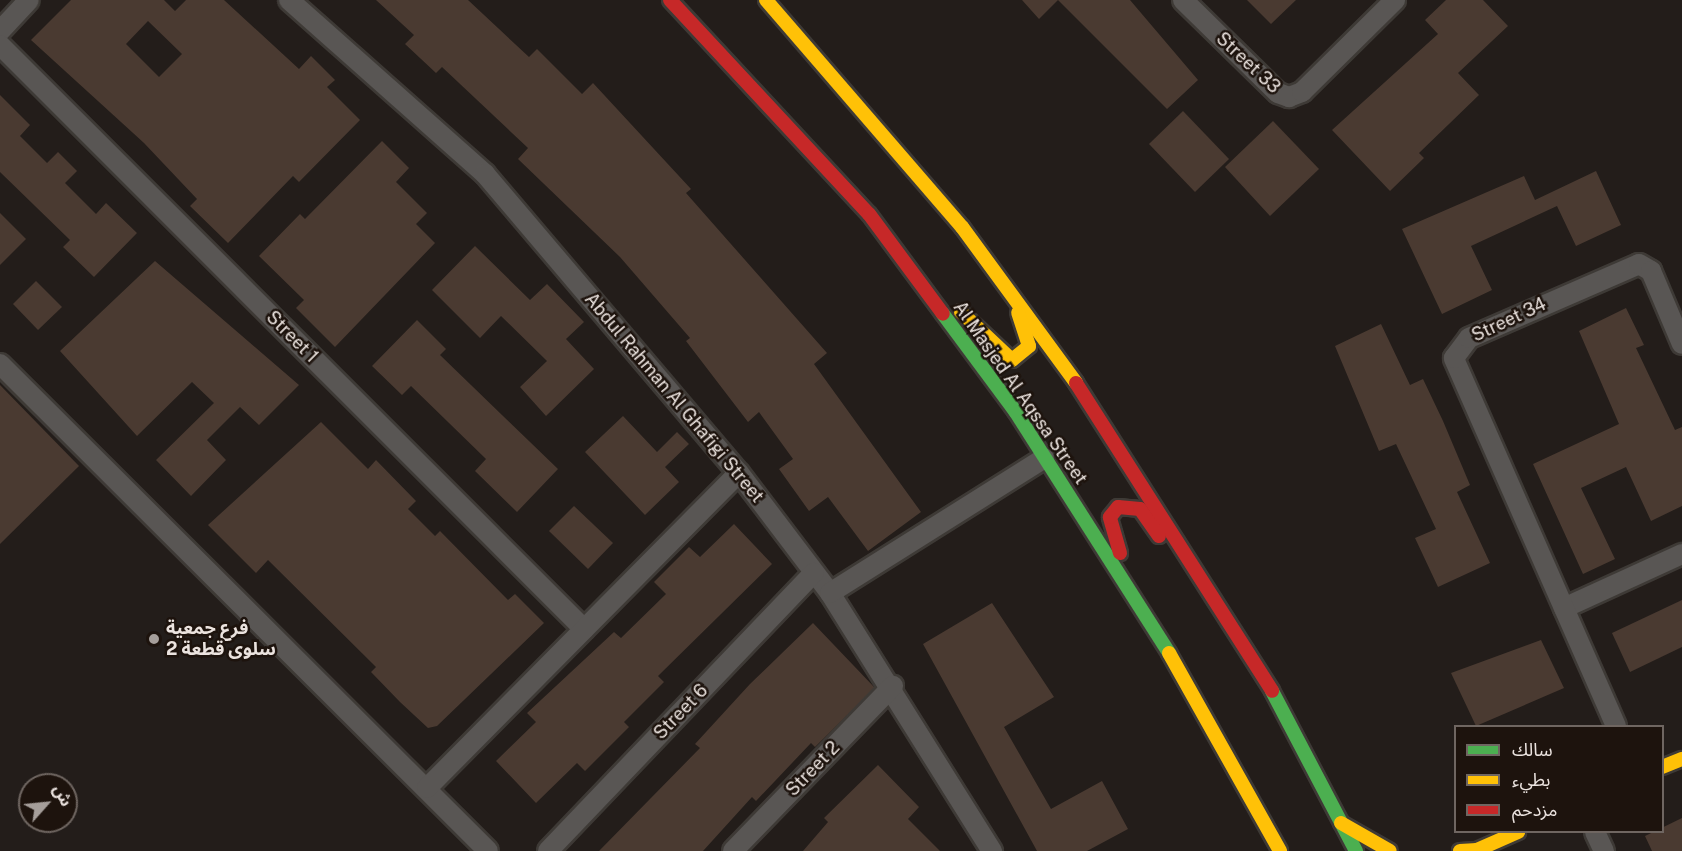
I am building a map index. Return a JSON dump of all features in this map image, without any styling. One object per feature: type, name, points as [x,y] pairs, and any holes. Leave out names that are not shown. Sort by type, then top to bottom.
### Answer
[{"type":"main road","name":"Al Masjed Al Aqssa Street","points":[[670,0],[868,214],[1044,458],[1136,594],[1280,851]]},
{"type":"main road","points":[[766,0],[996,272],[1154,500],[1256,660],[1356,851]]},
{"type":"main road","points":[[868,214],[1012,360],[1029,346],[1029,333],[996,272]]},
{"type":"main road","points":[[1136,594],[1111,531],[1110,517],[1118,507],[1140,509],[1208,606],[1256,660]]},
{"type":"main road","points":[[1664,766],[1682,759]]},
{"type":"main road","points":[[1341,823],[1390,851]]},
{"type":"main road","points":[[1460,851],[1476,850],[1514,833]]},
{"type":"street","points":[[0,31],[29,0]]},
{"type":"street","name":"Abdul Rahman Al Ghafigi Street","points":[[289,0],[485,174],[739,473],[830,593],[893,686],[992,851]]},
{"type":"street","name":"Street 33","points":[[1183,0],[1278,93],[1289,97],[1302,92],[1395,0]]},
{"type":"street","name":"Street 1","points":[[0,45],[584,629]]},
{"type":"street","name":"Street 34","points":[[1616,725],[1455,367],[1455,354],[1469,338],[1639,264],[1651,271],[1682,344]]},
{"type":"street","points":[[0,364],[488,851]]},
{"type":"street","points":[[830,593],[1044,458]]},
{"type":"street","points":[[427,788],[739,473]]},
{"type":"street","points":[[1564,608],[1682,554]]},
{"type":"street","name":"Street 6","points":[[548,851],[814,573]]},
{"type":"street","name":"Street 2","points":[[733,851],[893,686]]},
{"type":"street","points":[[1596,833],[1604,851]]},
{"type":"building","points":[[71,0],[164,0],[175,11],[186,0],[224,0],[299,69],[311,56],[335,80],[327,87],[360,120],[299,182],[293,176],[228,243],[190,206],[197,199],[144,143],[31,40]],"holes":[[[148,21],[182,54],[159,77],[126,44]]]},
{"type":"building","points":[[376,0],[468,0],[529,57],[537,49],[582,94],[593,83],[691,189],[686,193],[827,353],[814,364],[921,512],[868,551],[828,497],[809,511],[779,469],[793,459],[759,412],[748,422],[686,341],[690,338],[620,257],[518,159],[528,148],[442,67],[436,73],[405,44],[414,35]]},
{"type":"building","points":[[1022,0],[1058,0],[1039,19]]},
{"type":"building","points":[[1058,0],[1130,0],[1198,80],[1167,109]]},
{"type":"building","points":[[1247,0],[1296,0],[1271,24]]},
{"type":"building","points":[[1446,0],[1483,0],[1508,26],[1458,73],[1479,95],[1419,153],[1424,158],[1390,191],[1332,130],[1438,34],[1425,20]]},
{"type":"building","points":[[0,95],[30,125],[20,136],[47,163],[58,152],[77,171],[65,183],[96,214],[106,203],[137,233],[94,277],[63,247],[70,240],[0,172]]},
{"type":"building","points":[[1183,111],[1229,159],[1195,192],[1149,144]]},
{"type":"building","points":[[1273,121],[1319,169],[1270,216],[1225,167]]},
{"type":"building","points":[[382,141],[409,168],[396,182],[427,213],[416,224],[435,243],[335,347],[296,308],[304,300],[259,256],[300,214],[305,219]]},
{"type":"building","points":[[1596,171],[1621,225],[1576,246],[1557,206],[1471,246],[1492,290],[1442,314],[1402,229],[1524,176],[1535,200]]},
{"type":"building","points":[[0,213],[26,239],[0,265]]},
{"type":"building","points":[[475,246],[530,300],[547,284],[584,322],[566,339],[594,369],[546,416],[520,387],[547,361],[501,316],[480,338],[432,290]]},
{"type":"building","points":[[155,261],[299,385],[259,425],[240,407],[207,440],[226,460],[191,496],[156,460],[214,403],[192,382],[137,436],[60,351]]},
{"type":"building","points":[[36,281],[62,307],[38,330],[13,304]]},
{"type":"building","points":[[1626,308],[1644,345],[1636,348],[1675,430],[1682,427],[1682,506],[1651,521],[1626,467],[1581,488],[1615,559],[1583,574],[1533,464],[1619,424],[1579,331]]},
{"type":"building","points":[[417,320],[446,349],[440,355],[558,469],[517,512],[475,471],[486,459],[411,386],[402,395],[372,366]]},
{"type":"building","points":[[1381,324],[1410,385],[1423,379],[1443,421],[1470,485],[1457,492],[1490,563],[1438,587],[1415,538],[1436,529],[1396,444],[1379,451],[1335,346]]},
{"type":"building","points":[[0,385],[79,466],[0,544]]},
{"type":"building","points":[[623,416],[657,452],[677,432],[689,444],[665,467],[679,482],[645,515],[585,452]]},
{"type":"building","points":[[321,422],[368,469],[376,460],[416,501],[408,509],[435,536],[440,531],[508,600],[515,594],[544,623],[437,726],[428,728],[400,702],[371,672],[376,667],[268,560],[256,573],[208,525]]},
{"type":"building","points":[[574,506],[613,543],[588,569],[549,531]]},
{"type":"building","points":[[734,524],[772,564],[658,676],[664,682],[624,722],[629,727],[585,771],[577,763],[536,803],[496,761],[536,722],[527,713],[614,632],[621,638],[666,594],[654,582],[689,547],[700,557]]},
{"type":"building","points":[[1682,600],[1682,647],[1630,672],[1612,633]]},
{"type":"building","points":[[992,603],[1054,697],[1004,727],[1051,809],[1102,781],[1128,829],[1087,851],[1037,851],[923,644]]},
{"type":"building","points":[[813,623],[875,688],[815,747],[811,743],[756,801],[752,797],[703,851],[599,851],[700,748],[695,744],[750,684]]},
{"type":"building","points":[[1541,640],[1564,688],[1476,725],[1451,673]]},
{"type":"building","points":[[878,765],[919,807],[908,819],[940,851],[803,851],[828,822],[824,818]]},
{"type":"building","points":[[1682,818],[1682,851],[1652,851],[1645,836],[1651,833],[1664,833],[1664,827]]},
{"type":"traffic: fast","points":[[943,314],[1015,411],[1169,653]]},
{"type":"traffic: fast","points":[[1272,691],[1356,851]]},
{"type":"traffic: slow","points":[[766,0],[962,227],[1076,383]]},
{"type":"traffic: slow","points":[[961,312],[1012,360],[1029,346],[1018,313]]},
{"type":"traffic: slow","points":[[1169,653],[1280,851]]},
{"type":"traffic: slow","points":[[1664,766],[1682,759]]},
{"type":"traffic: slow","points":[[1341,823],[1390,851]]},
{"type":"traffic: slow","points":[[1460,851],[1477,850],[1516,833]]},
{"type":"traffic: jam","points":[[670,0],[869,214],[943,314]]},
{"type":"traffic: jam","points":[[1076,383],[1272,691]]},
{"type":"traffic: jam","points":[[1120,553],[1110,517],[1118,507],[1140,509],[1159,536]]},
{"type":"place","name":"فرع جمعية سلوى قطعة 2","points":[[154,639]]}]
